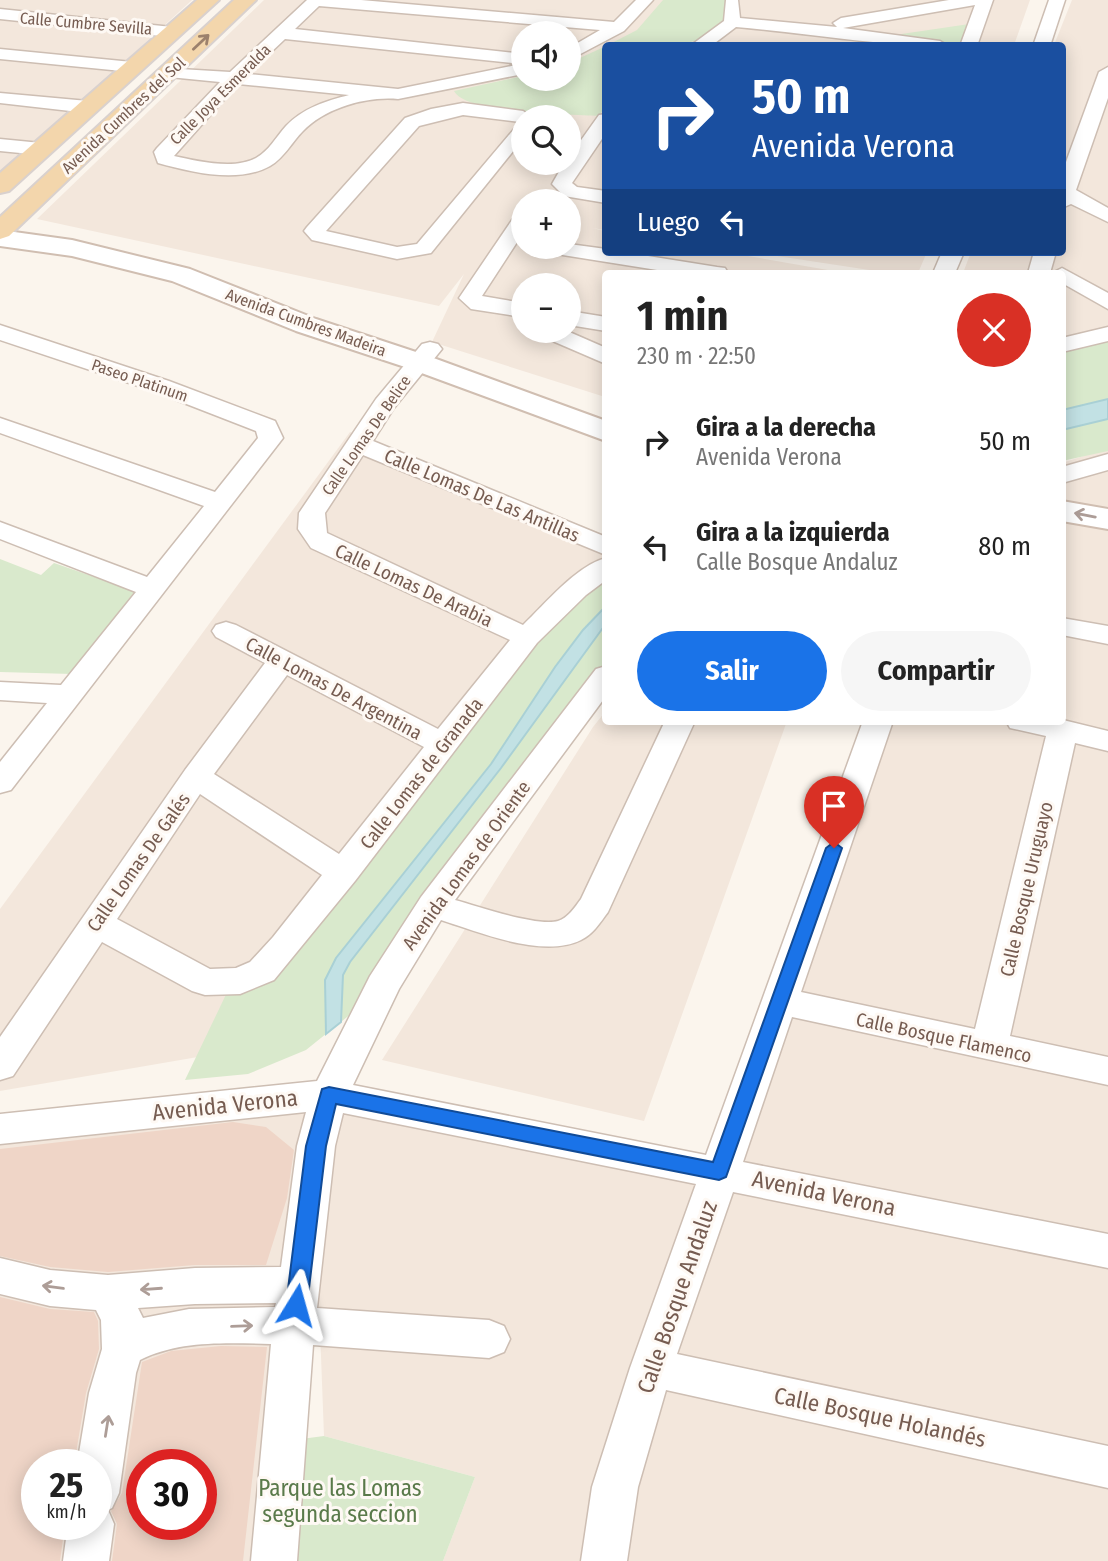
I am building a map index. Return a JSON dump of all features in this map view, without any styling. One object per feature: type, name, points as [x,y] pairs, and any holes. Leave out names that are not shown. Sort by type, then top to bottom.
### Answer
[{"type":"main road","name":"Avenida Cumbres del Sol","points":[[0,186],[209,0]]},
{"type":"main road","name":"Avenida Cumbres del Sol","points":[[2,228],[246,0]]},
{"type":"main road","points":[[124,75],[166,75]]},
{"type":"street","points":[[581,48],[618,27],[645,0]]},
{"type":"street","points":[[705,42],[721,33],[732,22],[732,0]]},
{"type":"street","points":[[807,28],[978,0]]},
{"type":"street","points":[[969,42],[985,0]]},
{"type":"street","points":[[1042,42],[1057,0]]},
{"type":"street","points":[[316,1],[618,27]]},
{"type":"street","name":"Calle Joya Esmeralda","points":[[316,1],[237,75],[164,152],[165,159],[177,163],[252,167],[265,161],[306,118],[330,107],[376,93]]},
{"type":"street","name":"Calle Cumbre Sevilla","points":[[0,15],[173,32]]},
{"type":"street","points":[[732,22],[807,28],[910,42]]},
{"type":"street","points":[[281,33],[511,58]]},
{"type":"street","points":[[0,54],[124,75]]},
{"type":"street","points":[[237,75],[398,94],[511,71]]},
{"type":"street","points":[[166,75],[237,75],[421,90],[463,109]]},
{"type":"street","points":[[1066,192],[1107,77]]},
{"type":"street","points":[[398,94],[438,113]]},
{"type":"street","points":[[0,97],[88,107]]},
{"type":"street","points":[[511,115],[463,109],[422,117],[404,127],[314,231],[318,236],[397,253],[424,248],[511,142]]},
{"type":"street","points":[[1088,131],[1108,141]]},
{"type":"street","points":[[0,145],[41,149]]},
{"type":"street","points":[[596,146],[563,178],[562,184],[566,190],[602,196]]},
{"type":"street","points":[[1066,198],[1108,216]]},
{"type":"street","name":"Avenida Cumbres Madeira","points":[[2,228],[181,275],[306,325],[424,356],[602,413]]},
{"type":"street","points":[[511,246],[470,298],[472,302],[511,309]]},
{"type":"street","points":[[581,252],[602,255]]},
{"type":"street","points":[[608,256],[698,270]]},
{"type":"street","points":[[1066,276],[1108,302]]},
{"type":"street","points":[[581,320],[602,323]]},
{"type":"street","name":"Paseo Platinum","points":[[0,332],[161,386],[266,426],[271,438],[220,503]]},
{"type":"street","points":[[1066,344],[1108,334]]},
{"type":"street","points":[[575,343],[602,355]]},
{"type":"street","name":"Avenida Cumbres Madeira","points":[[424,356],[602,430]]},
{"type":"street","name":"Calle Lomas De Belice","points":[[309,524],[312,513],[358,444],[424,356]]},
{"type":"street","points":[[0,425],[220,503],[0,783]]},
{"type":"street","name":"Calle Lomas De Las Antillas","points":[[358,444],[602,545]]},
{"type":"street","points":[[1066,473],[1108,462]]},
{"type":"street","points":[[1066,512],[1108,519]]},
{"type":"street","name":"Calle Lomas De Arabia","points":[[309,524],[320,542],[527,636]]},
{"type":"street","points":[[0,530],[151,588]]},
{"type":"street","points":[[1066,535],[1108,542]]},
{"type":"street","name":"Calle Lomas de Granada","points":[[96,923],[205,982],[240,981],[262,971],[343,873],[527,636],[576,589],[602,569]]},
{"type":"street","points":[[1066,627],[1108,635]]},
{"type":"street","name":"Calle Lomas De Argentina","points":[[226,631],[444,745]]},
{"type":"street","name":"Calle Lomas De Galés","points":[[0,1066],[196,777],[282,661]]},
{"type":"street","name":"Avenida Lomas de Oriente","points":[[274,1561],[296,1305],[316,1146],[329,1095],[383,985],[433,905],[602,680]]},
{"type":"street","points":[[0,691],[70,695]]},
{"type":"street","points":[[433,905],[537,933],[563,933],[582,923],[596,904],[678,725]]},
{"type":"street","name":"Calle Bosque Andaluz","points":[[604,1561],[615,1487],[651,1368],[877,725]]},
{"type":"street","points":[[1040,725],[1108,741]]},
{"type":"street","name":"Calle Bosque Uruguayo","points":[[989,1047],[1063,730]]},
{"type":"street","points":[[196,777],[343,873]]},
{"type":"street","name":"Calle Bosque Flamenco","points":[[781,1000],[1108,1071]]},
{"type":"street","name":"Avenida Verona","points":[[0,1129],[329,1095],[1108,1251]]},
{"type":"street","points":[[0,1276],[50,1288],[108,1293],[195,1286],[489,1339]]},
{"type":"street","points":[[108,1293],[122,1318],[131,1343]]},
{"type":"street","points":[[103,1449],[116,1369],[131,1343],[296,1305]]},
{"type":"street","name":"Calle Bosque Holandés","points":[[651,1368],[1108,1467]]},
{"type":"street","points":[[86,1561],[89,1540]]},
{"type":"shaded area","points":[[0,0],[192,0],[0,176]]},
{"type":"shaded area","points":[[264,0],[1030,0],[1015,42],[602,42],[602,230],[592,228],[602,230],[602,256],[748,256],[828,270],[602,270],[602,396],[432,342],[464,274],[439,306],[37,219]]},
{"type":"shaded area","points":[[1072,0],[1108,0],[1108,404],[1066,397],[1066,270],[964,270],[969,256],[1066,256],[1066,42],[1055,42]]},
{"type":"shaded area","points":[[777,256],[925,256],[919,270],[869,270]]},
{"type":"shaded area","points":[[350,432],[602,534],[602,652],[273,1044],[0,1091],[0,909]]},
{"type":"shaded area","points":[[1108,448],[1108,1561],[443,1561],[475,1477],[324,1436],[311,1089],[256,1561],[0,1561],[0,1131],[311,1083],[719,1171],[876,725],[1066,725],[1066,462]]},
{"type":"shaded area","points":[[602,716],[602,725],[786,725],[644,1121],[382,1060]]},
{"type":"green space","points":[[663,0],[725,0],[727,17],[724,27],[696,41],[614,42],[637,30]]},
{"type":"green space","points":[[976,23],[962,42],[888,36]]},
{"type":"green space","points":[[602,48],[602,112],[599,116],[581,115],[581,105],[511,105],[511,110],[498,108],[462,99],[454,91],[511,79],[511,91],[581,91],[581,57]]},
{"type":"green space","points":[[1108,340],[1108,451],[1066,460],[1066,350]]},
{"type":"green space","points":[[0,559],[41,575],[54,563],[135,591],[72,674],[0,672]]},
{"type":"green space","points":[[602,571],[602,679],[352,1013],[306,1050],[248,1074],[185,1080],[232,982],[262,970],[444,745]]},
{"type":"green space","name":"Parque las Lomas segunda seccion","points":[[324,1436],[475,1477],[443,1561],[274,1561],[286,1441]]},
{"type":"water","points":[[1108,399],[1108,419],[1066,429],[1066,409]]},
{"type":"water","points":[[602,610],[602,629],[501,768],[350,962],[343,975],[341,1022],[326,1034],[325,980],[336,958],[491,764],[555,667]]},
{"type":"building","points":[[233,1122],[266,1127],[294,1150],[287,1198],[266,1265],[195,1265],[108,1272],[50,1267],[0,1256],[0,1149]]},
{"type":"building","points":[[0,1297],[50,1309],[94,1312],[98,1321],[99,1349],[86,1393],[77,1449],[21,1449],[21,1540],[63,1540],[60,1561],[0,1561]]},
{"type":"building","points":[[221,1346],[267,1347],[243,1561],[112,1561],[117,1524],[112,1509],[122,1493],[126,1467],[126,1540],[217,1540],[217,1449],[129,1449],[142,1362],[171,1351]]},
{"type":"route","points":[[296,1305],[316,1146],[329,1095],[719,1172],[834,848]]}]
